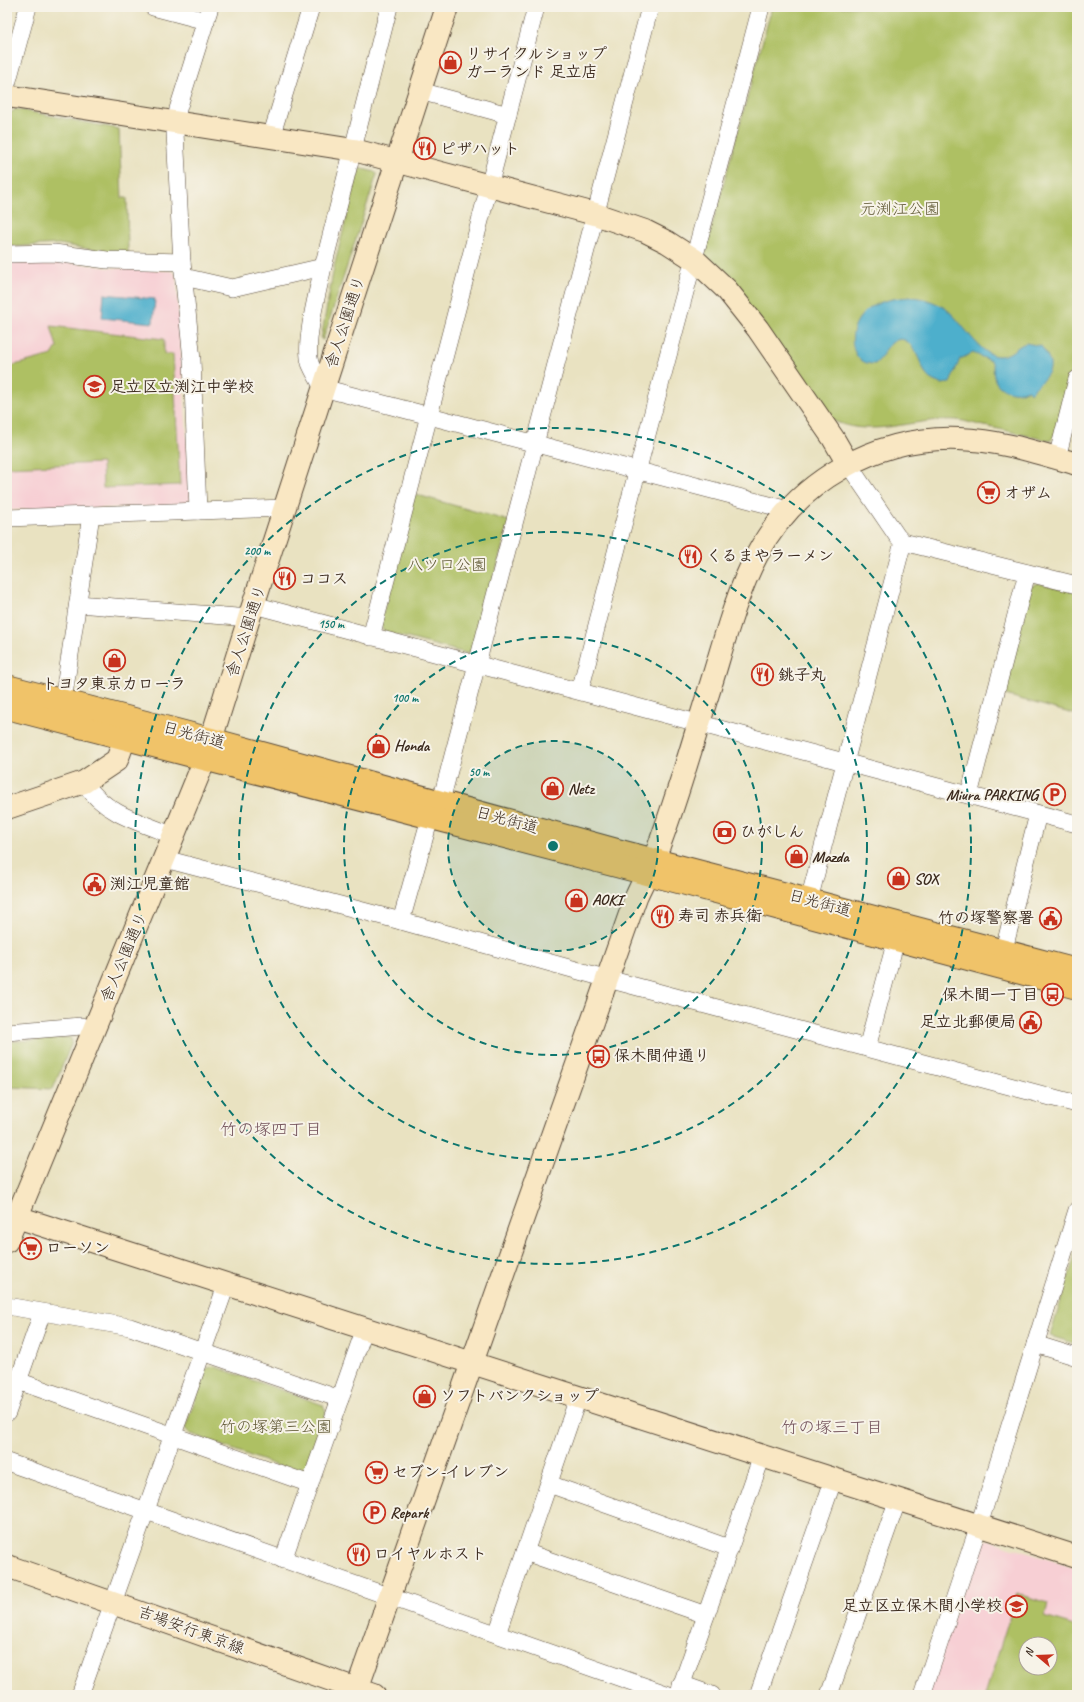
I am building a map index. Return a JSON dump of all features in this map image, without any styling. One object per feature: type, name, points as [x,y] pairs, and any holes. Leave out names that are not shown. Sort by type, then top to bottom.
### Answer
[{"type":"highway","name":"日光街道","points":[[7,686],[63,702],[208,749],[650,867],[896,940],[1001,959],[1077,970]]},
{"type":"highway","name":"日光街道","points":[[7,708],[125,738],[208,749]]},
{"type":"highway","name":"日光街道","points":[[650,867],[809,900],[1001,959],[1077,988]]},
{"type":"street","points":[[7,84],[28,7]]},
{"type":"street","points":[[153,7],[208,14],[178,109],[175,133],[183,270],[192,360],[198,510]]},
{"type":"street","points":[[271,137],[311,7]]},
{"type":"street","points":[[389,7],[354,150],[323,267],[308,348],[310,364],[323,388],[788,510]]},
{"type":"street","name":"舎人公園通り","points":[[7,1241],[93,1030],[175,836],[208,749],[323,388],[447,7]]},
{"type":"street","points":[[371,637],[536,7]]},
{"type":"street","points":[[401,921],[478,664],[650,7]]},
{"type":"street","points":[[580,692],[636,471],[695,260],[761,7]]},
{"type":"street","points":[[420,91],[508,115]]},
{"type":"street","points":[[7,96],[354,150],[397,160],[595,214],[645,231],[667,242],[695,260],[727,290],[758,329],[833,438],[848,464],[897,536],[903,542],[1077,585]]},
{"type":"street","points":[[7,254],[54,253],[183,270],[232,288],[323,267]]},
{"type":"street","points":[[362,1693],[389,1597],[636,897],[650,867],[748,573],[771,532],[788,510],[809,490],[848,464],[892,446],[937,439],[984,441],[1067,461],[1077,379]]},
{"type":"street","points":[[7,518],[285,508]]},
{"type":"street","points":[[63,702],[91,515]]},
{"type":"street","points":[[809,900],[903,542]]},
{"type":"street","points":[[969,795],[1027,573]]},
{"type":"street","points":[[78,604],[251,612],[371,637],[478,664],[1077,824]]},
{"type":"street","points":[[7,808],[84,782],[117,760],[125,738]]},
{"type":"street","points":[[84,782],[90,792],[112,810],[175,836]]},
{"type":"street","points":[[1001,959],[1038,814]]},
{"type":"street","points":[[165,859],[401,921],[608,979],[1077,1104]]},
{"type":"street","points":[[867,1048],[896,940]]},
{"type":"street","points":[[7,1032],[82,1026],[93,1030]]},
{"type":"street","points":[[922,1695],[979,1525],[1077,1210]]},
{"type":"street","points":[[18,1217],[1077,1557]]},
{"type":"street","points":[[81,1695],[227,1283]]},
{"type":"street","points":[[7,1306],[130,1327],[202,1353],[340,1399]]},
{"type":"street","points":[[7,1412],[42,1313]]},
{"type":"street","points":[[283,1560],[365,1328]]},
{"type":"street","points":[[1035,1344],[1077,1357]]},
{"type":"street","points":[[18,1381],[310,1484]]},
{"type":"street","points":[[497,1634],[578,1398]]},
{"type":"street","points":[[676,1691],[706,1615],[762,1456]]},
{"type":"street","points":[[7,1462],[497,1634],[676,1691],[712,1695]]},
{"type":"street","points":[[758,1695],[834,1478]]},
{"type":"street","points":[[549,1484],[729,1548]]},
{"type":"street","points":[[829,1695],[898,1499]]},
{"type":"street","points":[[525,1552],[706,1615]]},
{"type":"street","name":"吉場安行東京線","points":[[7,1566],[362,1693]]},
{"type":"shaded area","name":"足立区立渕江中学校","points":[[54,260],[109,268],[171,271],[176,275],[191,499],[186,506],[7,510],[7,261]]},
{"type":"shaded area","name":"足立区立保木間小学校","points":[[979,1540],[992,1541],[1077,1569],[1077,1695],[927,1695]]},
{"type":"green space","name":"元渕江公園","points":[[772,7],[1077,7],[1077,374],[1056,434],[1050,441],[957,420],[941,420],[875,428],[859,428],[844,425],[828,418],[704,255]]},
{"type":"green space","points":[[16,109],[119,129],[122,198],[127,198],[128,253],[111,253],[59,244],[7,247],[7,127],[10,113]]},
{"type":"green space","points":[[359,168],[375,172],[377,174],[323,340],[321,339],[334,267]]},
{"type":"green space","points":[[51,326],[164,339],[164,354],[173,354],[180,485],[103,488],[102,463],[7,467],[7,367],[52,355],[57,347]]},
{"type":"green space","name":"八ツ口公園","points":[[414,494],[509,521],[476,647],[469,654],[385,632],[380,625]]},
{"type":"green space","points":[[1037,583],[1077,592],[1077,715],[1002,694],[1030,587]]},
{"type":"green space","points":[[70,1037],[72,1042],[53,1089],[7,1087],[7,1042]]},
{"type":"green space","points":[[1077,1249],[1077,1344],[1050,1336]]},
{"type":"green space","name":"竹の塚第三公園","points":[[213,1366],[323,1405],[326,1411],[306,1470],[299,1474],[189,1433],[185,1428],[206,1369]]},
{"type":"green space","points":[[1017,1593],[1048,1603],[1045,1617],[1077,1627],[1077,1695],[985,1695]]},
{"type":"water","points":[[104,294],[155,299],[153,323],[102,318]]},
{"type":"water","points":[[911,297],[930,301],[946,309],[978,344],[992,355],[1003,356],[1026,343],[1041,346],[1049,361],[1049,371],[1042,381],[1030,393],[1028,390],[1014,392],[1005,390],[997,384],[994,378],[991,361],[973,353],[960,359],[950,383],[941,384],[931,380],[927,376],[914,350],[905,340],[900,339],[893,342],[875,364],[866,363],[860,359],[855,353],[852,338],[861,316],[871,307],[884,301]]},
{"type":"place","name":"リサイクルショップ ガーランド 足立店","points":[[450,63]]},
{"type":"place","name":"ピザハット","points":[[425,149]]},
{"type":"place","name":"足立区立渕江中学校","points":[[95,387]]},
{"type":"place","name":"オザム","points":[[989,493]]},
{"type":"place","name":"くるまやラーメン","points":[[690,556]]},
{"type":"place","name":"ココス","points":[[284,579]]},
{"type":"place","name":"トヨタ東京カローラ","points":[[114,660]]},
{"type":"place","name":"銚子丸","points":[[762,675]]},
{"type":"place","name":"Honda","points":[[379,746]]},
{"type":"place","name":"Netz","points":[[553,789]]},
{"type":"place","name":"Miura PARKING","points":[[1054,795]]},
{"type":"place","name":"ひがしん","points":[[724,832]]},
{"type":"place","name":"Mazda","points":[[796,857]]},
{"type":"place","name":"SOX","points":[[898,879]]},
{"type":"place","name":"渕江児童館","points":[[95,884]]},
{"type":"place","name":"AOKI","points":[[576,900]]},
{"type":"place","name":"寿司 赤兵衛","points":[[663,916]]},
{"type":"place","name":"竹の塚警察署","points":[[1050,918]]},
{"type":"place","name":"保木間一丁目","points":[[1053,995]]},
{"type":"place","name":"足立北郵便局","points":[[1031,1022]]},
{"type":"place","name":"保木間仲通り","points":[[598,1056]]},
{"type":"place","name":"ローソン","points":[[31,1248]]},
{"type":"place","name":"ソフトバンクショップ","points":[[424,1396]]},
{"type":"place","name":"セブン-イレブン","points":[[377,1472]]},
{"type":"place","name":"Repark","points":[[374,1513]]},
{"type":"place","name":"ロイヤルホスト","points":[[358,1554]]},
{"type":"place","name":"足立区立保木間小学校","points":[[1017,1606]]},
{"type":"district","name":"竹の塚四丁目","points":[[271,1129]]},
{"type":"district","name":"竹の塚三丁目","points":[[832,1427]]}]
